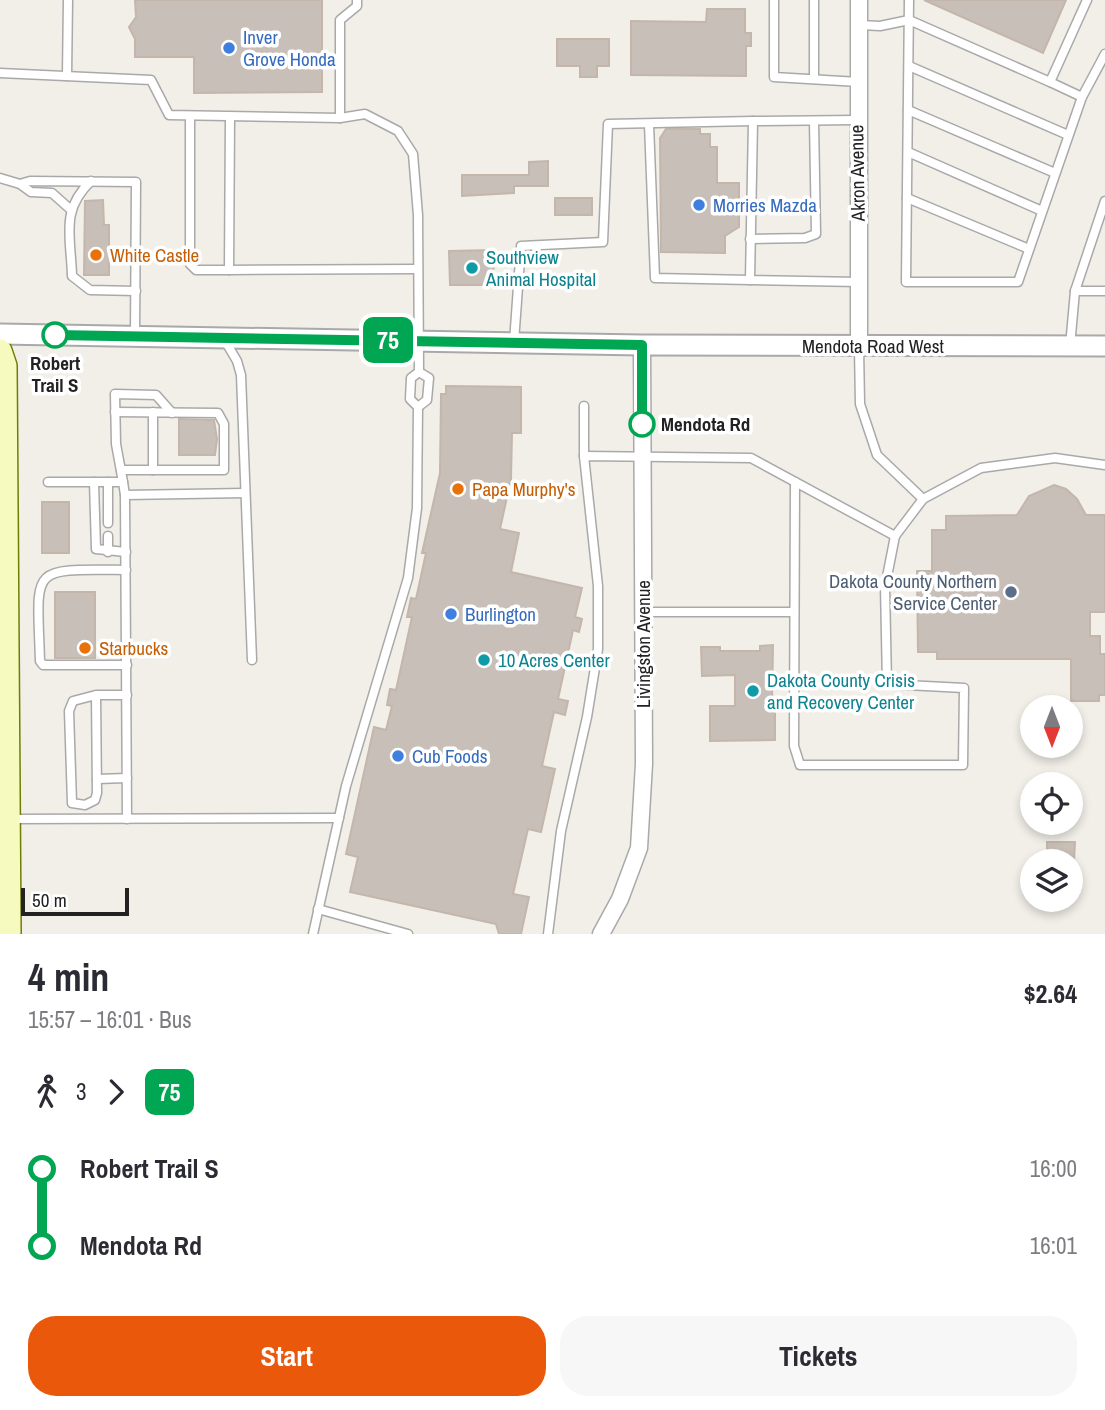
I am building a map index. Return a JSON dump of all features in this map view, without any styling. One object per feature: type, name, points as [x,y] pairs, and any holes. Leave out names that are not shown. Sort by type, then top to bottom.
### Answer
[{"type":"main road","points":[[0,351],[5,366],[5,892],[9,934]]},
{"type":"street","name":"Akron Avenue","points":[[859,0],[856,120],[859,346]]},
{"type":"street","name":"Mendota Road West","points":[[0,334],[642,345],[1105,346]]},
{"type":"street","name":"Livingston Avenue","points":[[601,934],[620,899],[639,848],[643,764],[642,345]]},
{"type":"lane","points":[[67,76],[68,0]]},
{"type":"lane","points":[[340,118],[340,20],[357,6],[357,0]]},
{"type":"lane","points":[[774,0],[774,77],[859,82]]},
{"type":"lane","points":[[814,0],[814,79]]},
{"type":"lane","points":[[909,0],[906,282],[1018,282],[1068,135],[1083,97],[1105,54]]},
{"type":"lane","points":[[1050,82],[1087,0]]},
{"type":"lane","points":[[859,25],[880,26],[909,20],[1083,97]]},
{"type":"lane","points":[[909,66],[1068,135]]},
{"type":"lane","points":[[0,73],[151,80],[169,115],[340,118],[365,114],[398,131],[413,154],[418,215],[419,372]]},
{"type":"lane","points":[[908,110],[1055,173]]},
{"type":"lane","points":[[190,117],[190,264],[196,270],[418,269]]},
{"type":"lane","points":[[229,270],[230,118]]},
{"type":"lane","points":[[514,342],[521,246],[603,242],[608,124],[856,120]]},
{"type":"lane","points":[[750,280],[753,121]]},
{"type":"lane","points":[[750,239],[805,239],[816,234],[814,121]]},
{"type":"lane","points":[[649,124],[656,278],[859,282]]},
{"type":"lane","points":[[908,152],[1042,211]]},
{"type":"lane","points":[[0,178],[20,184],[31,192],[52,193],[70,209]]},
{"type":"lane","points":[[20,184],[30,181],[136,182],[135,336]]},
{"type":"lane","points":[[91,181],[77,194],[70,209],[72,276],[90,290],[136,291]]},
{"type":"lane","points":[[907,198],[1030,249]]},
{"type":"lane","points":[[1070,346],[1076,291],[1105,201]]},
{"type":"lane","points":[[1076,291],[1105,291]]},
{"type":"lane","points":[[222,336],[240,368],[252,660]]},
{"type":"lane","points":[[859,346],[860,404],[877,455],[923,499]]},
{"type":"lane","points":[[418,407],[427,400],[429,378],[419,372]]},
{"type":"lane","points":[[313,934],[339,818],[408,578],[417,509],[418,407],[410,398],[411,378],[419,372]]},
{"type":"lane","points":[[127,819],[125,495],[116,444],[115,394],[156,395],[172,413]]},
{"type":"lane","points":[[548,934],[561,831],[587,717],[598,649],[598,586],[584,456],[584,406]]},
{"type":"lane","points":[[115,412],[218,413],[222,416],[224,470],[121,470]]},
{"type":"lane","points":[[153,412],[153,470]]},
{"type":"lane","points":[[584,456],[751,458],[895,536]]},
{"type":"lane","points":[[795,482],[795,756],[800,765],[962,765],[964,688],[887,684],[885,587],[895,536],[923,499],[981,468],[1055,458],[1105,465]]},
{"type":"lane","points":[[48,482],[123,482]]},
{"type":"lane","points":[[94,482],[96,549],[126,552]]},
{"type":"lane","points":[[108,482],[108,523]]},
{"type":"lane","points":[[125,495],[244,493]]},
{"type":"lane","points":[[108,536],[108,552]]},
{"type":"lane","points":[[126,570],[61,569],[50,572],[38,588],[40,661],[43,665],[127,665]]},
{"type":"lane","points":[[643,612],[794,612]]},
{"type":"lane","points":[[96,695],[95,800],[85,805],[72,803],[69,711],[73,701],[96,695],[127,695]]},
{"type":"lane","points":[[97,779],[127,778]]},
{"type":"lane","points":[[5,817],[339,818]]},
{"type":"lane","points":[[318,909],[408,934]]},
{"type":"building","name":"Inver Grove Honda","points":[[135,0],[322,0],[322,92],[194,93],[194,57],[135,57],[135,39],[129,27],[136,17]]},
{"type":"building","points":[[924,0],[1066,0],[1043,53]]},
{"type":"building","points":[[707,9],[745,9],[745,33],[751,33],[751,46],[746,46],[746,76],[631,75],[631,21],[706,22]]},
{"type":"building","points":[[557,39],[609,39],[609,66],[597,66],[597,77],[580,77],[580,66],[557,66]]},
{"type":"building","name":"Morries Mazda","points":[[666,129],[700,129],[700,134],[710,134],[710,147],[717,147],[717,183],[739,183],[739,227],[725,236],[725,253],[661,252],[660,138]]},
{"type":"building","points":[[548,161],[548,186],[514,186],[514,193],[462,196],[462,175],[529,175],[529,162]]},
{"type":"building","points":[[555,198],[592,198],[592,215],[555,215]]},
{"type":"building","name":"White Castle","points":[[103,200],[104,225],[109,225],[109,275],[84,275],[85,201]]},
{"type":"building","name":"Southview Animal Hospital","points":[[493,250],[494,285],[450,285],[449,251]]},
{"type":"building","name":"10 Acres Center","points":[[446,386],[521,387],[521,433],[512,433],[511,479],[500,529],[519,533],[511,572],[582,588],[575,617],[582,619],[579,632],[573,630],[558,699],[568,701],[565,715],[554,712],[542,766],[555,769],[541,832],[528,829],[513,894],[529,897],[521,934],[499,934],[496,924],[350,892],[358,857],[346,854],[374,727],[386,730],[392,706],[387,705],[390,689],[396,690],[412,617],[407,617],[411,598],[416,599],[426,553],[422,553],[440,473],[441,394],[446,394]]},
{"type":"building","points":[[179,419],[214,420],[217,439],[215,455],[179,455]]},
{"type":"building","name":"Dakota County Northern Service Center","points":[[1054,485],[1066,489],[1077,499],[1086,515],[1105,515],[1105,612],[1090,612],[1090,636],[1100,636],[1100,654],[1105,654],[1105,695],[1099,695],[1099,701],[1083,701],[1083,695],[1071,695],[1071,659],[937,659],[937,652],[918,652],[917,571],[932,571],[932,530],[946,530],[946,516],[1017,515],[1029,496]]},
{"type":"building","points":[[42,502],[69,502],[69,553],[42,553]]},
{"type":"building","points":[[55,592],[95,592],[95,658],[55,658]]},
{"type":"building","name":"Dakota County Crisis and Recovery Center","points":[[773,645],[772,706],[775,705],[775,740],[710,741],[710,706],[735,706],[735,675],[702,676],[701,647],[720,647],[720,651],[760,651],[760,646]]},
{"type":"building","points":[[1047,842],[1075,842],[1075,849],[1047,849]]},
{"type":"bus line","name":"75","points":[[55,335],[642,345],[642,424]]},
{"type":"place","name":"Inver Grove Honda","points":[[229,48]]},
{"type":"place","name":"Morries Mazda","points":[[699,205]]},
{"type":"place","name":"White Castle","points":[[96,255]]},
{"type":"place","name":"Southview Animal Hospital","points":[[472,268]]},
{"type":"place","name":"Robert Trail S","points":[[55,335]]},
{"type":"place","name":"Mendota Rd","points":[[642,424]]},
{"type":"place","name":"Papa Murphy's","points":[[458,489]]},
{"type":"place","name":"Dakota County Northern Service Center","points":[[1011,592]]},
{"type":"place","name":"Burlington","points":[[451,614]]},
{"type":"place","name":"Starbucks","points":[[85,648]]},
{"type":"place","name":"10 Acres Center","points":[[484,660]]},
{"type":"place","name":"Dakota County Crisis and Recovery Center","points":[[753,691]]},
{"type":"place","name":"Cub Foods","points":[[398,756]]}]
